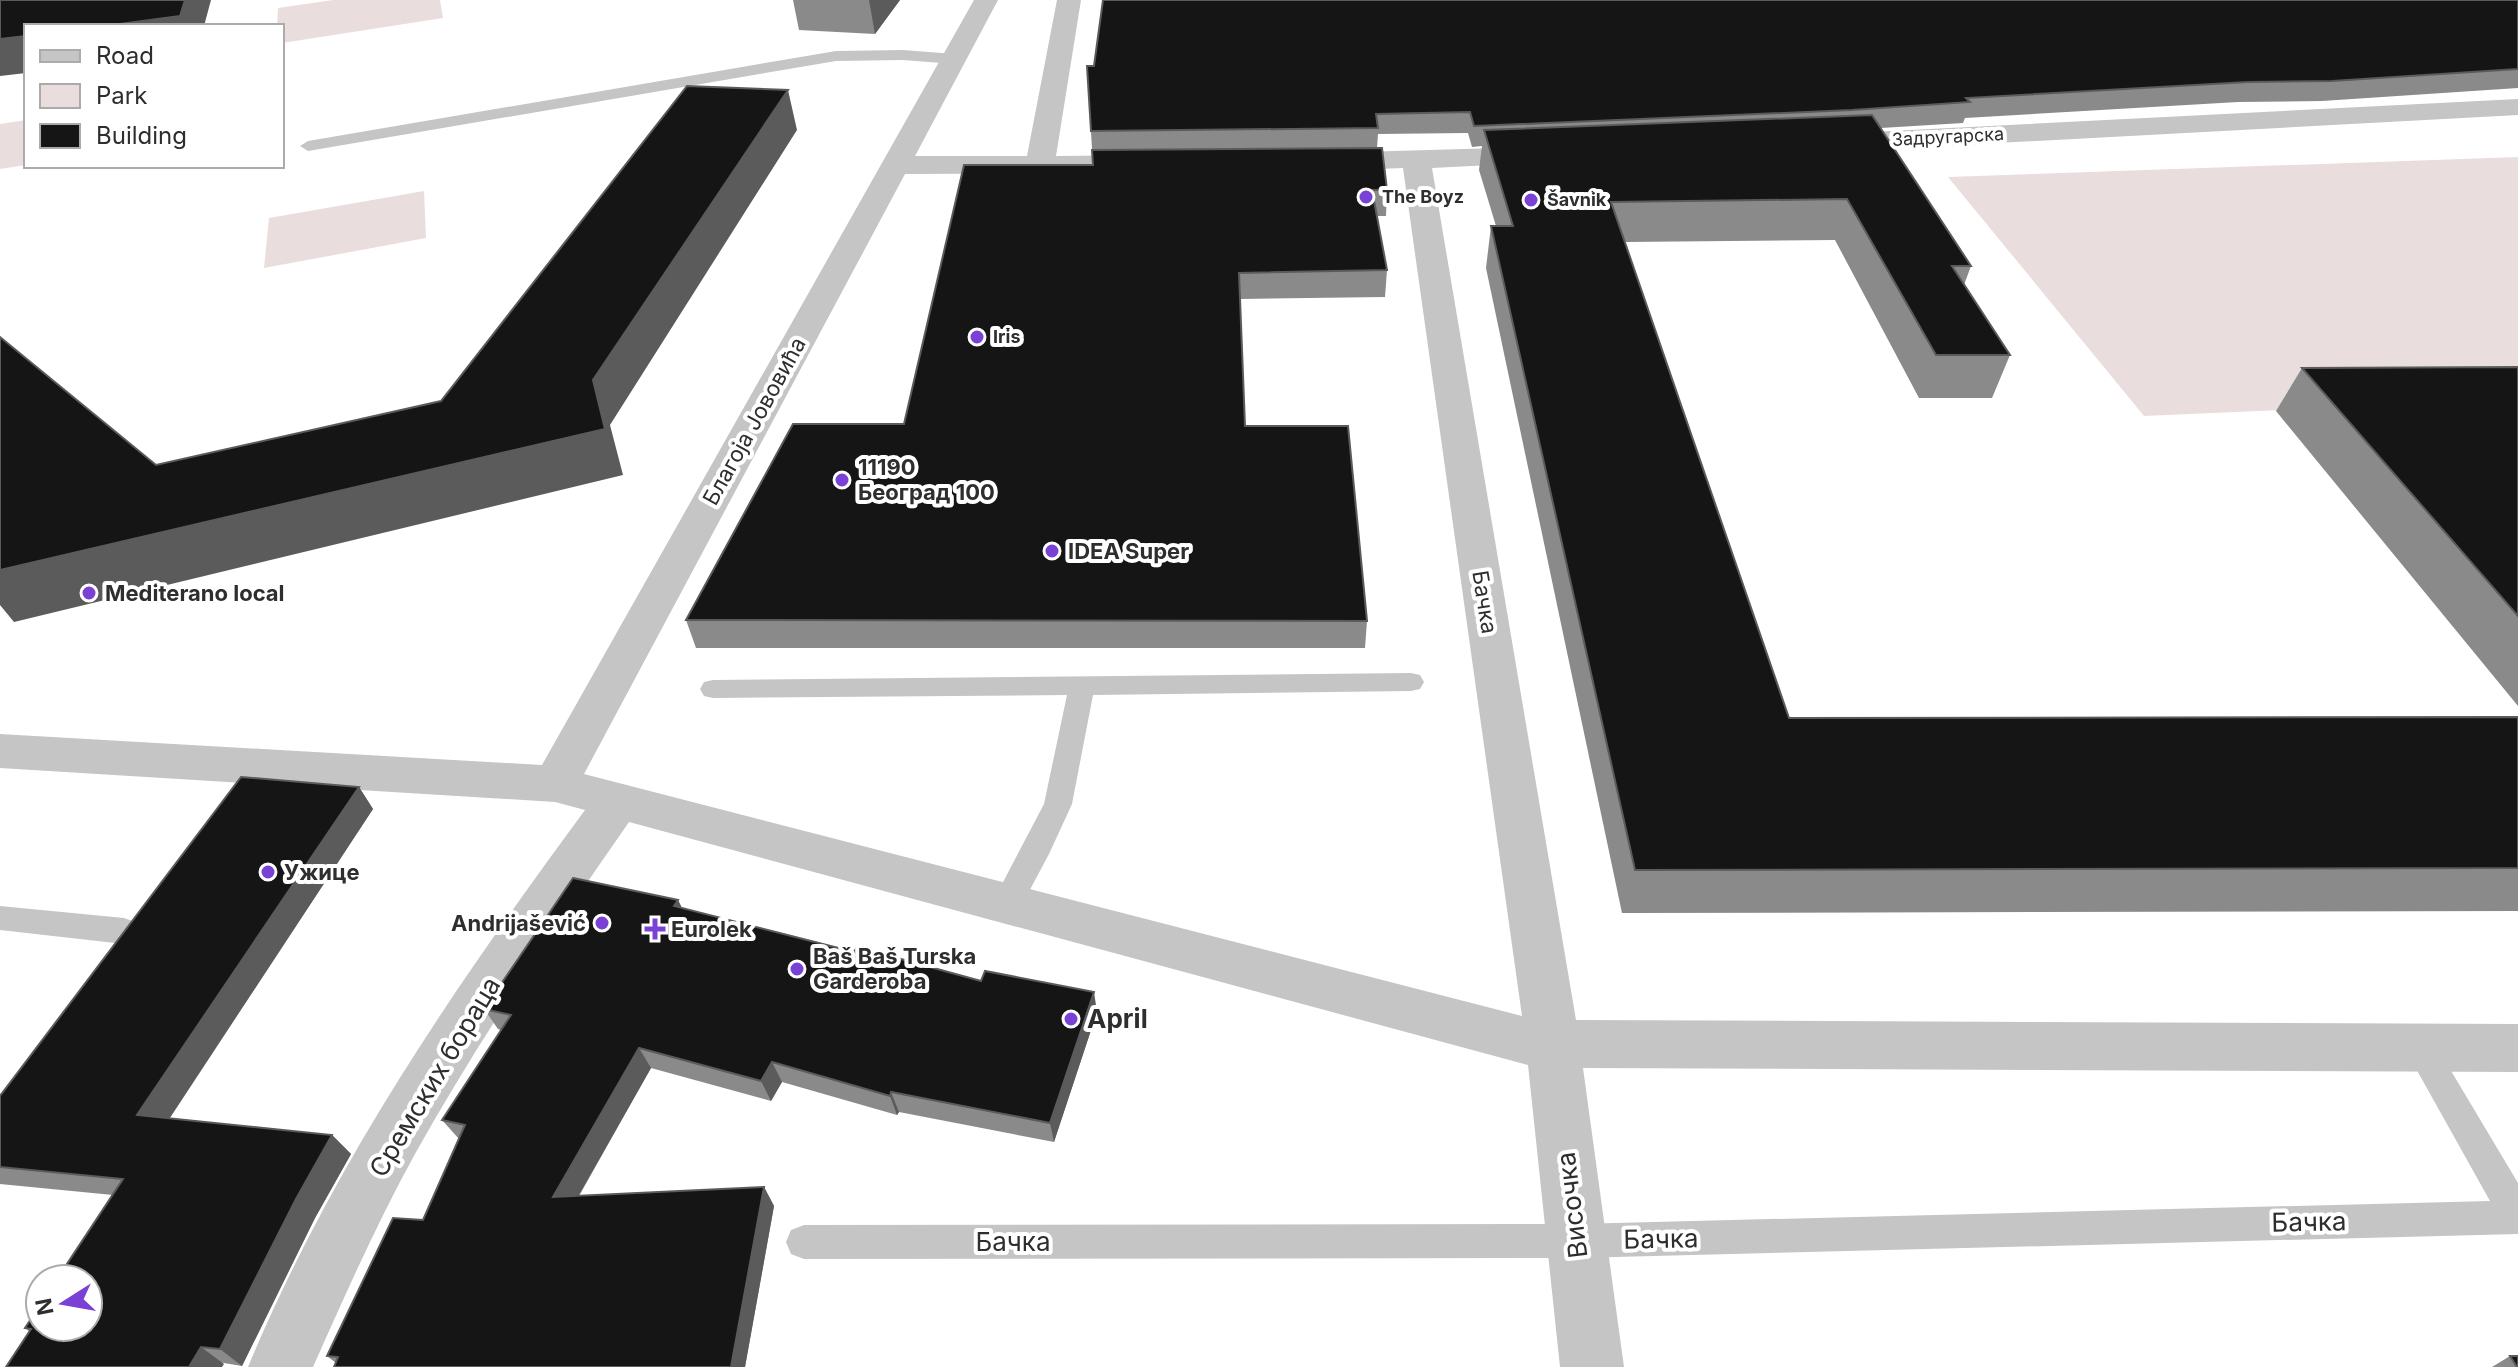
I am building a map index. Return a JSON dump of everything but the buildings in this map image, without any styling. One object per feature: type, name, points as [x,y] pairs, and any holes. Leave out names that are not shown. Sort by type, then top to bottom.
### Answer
[{"type":"street","name":"Благоја Јововића","points":[[555,784],[986,0]]},
{"type":"street","points":[[1040,165],[1069,0]]},
{"type":"street","name":"Задругарска","points":[[1806,144],[2518,107]]},
{"type":"street","points":[[1298,162],[1416,161],[1572,154]]},
{"type":"street","name":"Бачка","points":[[1416,161],[1553,1044]]},
{"type":"street","points":[[897,165],[1189,164]]},
{"type":"street","points":[[0,751],[555,784],[1516,1039],[1553,1044],[2518,1048]]},
{"type":"street","name":"Сремских бораца","points":[[280,1367],[339,1243],[397,1134],[467,1019],[617,802]]},
{"type":"street","name":"Височка","points":[[1553,1044],[1592,1367]]},
{"type":"lane","points":[[308,146],[836,56],[903,55],[954,59]]},
{"type":"lane","points":[[713,689],[1411,682]]},
{"type":"lane","points":[[1006,905],[1035,854],[1058,804],[1082,685]]},
{"type":"lane","points":[[0,918],[124,931]]},
{"type":"lane","name":"Бачка","points":[[804,1242],[1576,1241],[2518,1216],[2421,1049]]},
{"type":"green space","points":[[333,0],[440,0],[443,18],[284,43],[284,24],[277,24],[278,8]]},
{"type":"green space","points":[[24,120],[24,165],[0,169],[0,124]]},
{"type":"green space","points":[[2518,157],[2518,400],[2144,416],[1948,177]]},
{"type":"green space","points":[[424,191],[426,238],[264,268],[269,218]]},
{"type":"place","name":"The Boyz","points":[[1366,197]]},
{"type":"place","name":"Šavnik","points":[[1531,200]]},
{"type":"place","name":"Iris","points":[[977,337]]},
{"type":"place","name":"11190 Београд 100","points":[[842,480]]},
{"type":"place","name":"IDEA Super","points":[[1052,551]]},
{"type":"place","name":"Mediterano local","points":[[89,593]]},
{"type":"place","name":"Ужице","points":[[268,872]]},
{"type":"place","name":"Andrijašević","points":[[602,923]]},
{"type":"place","name":"Eurolek","points":[[655,929]]},
{"type":"place","name":"Baš Baš Turska Garderoba","points":[[797,969]]},
{"type":"place","name":"April","points":[[1071,1019]]}]
